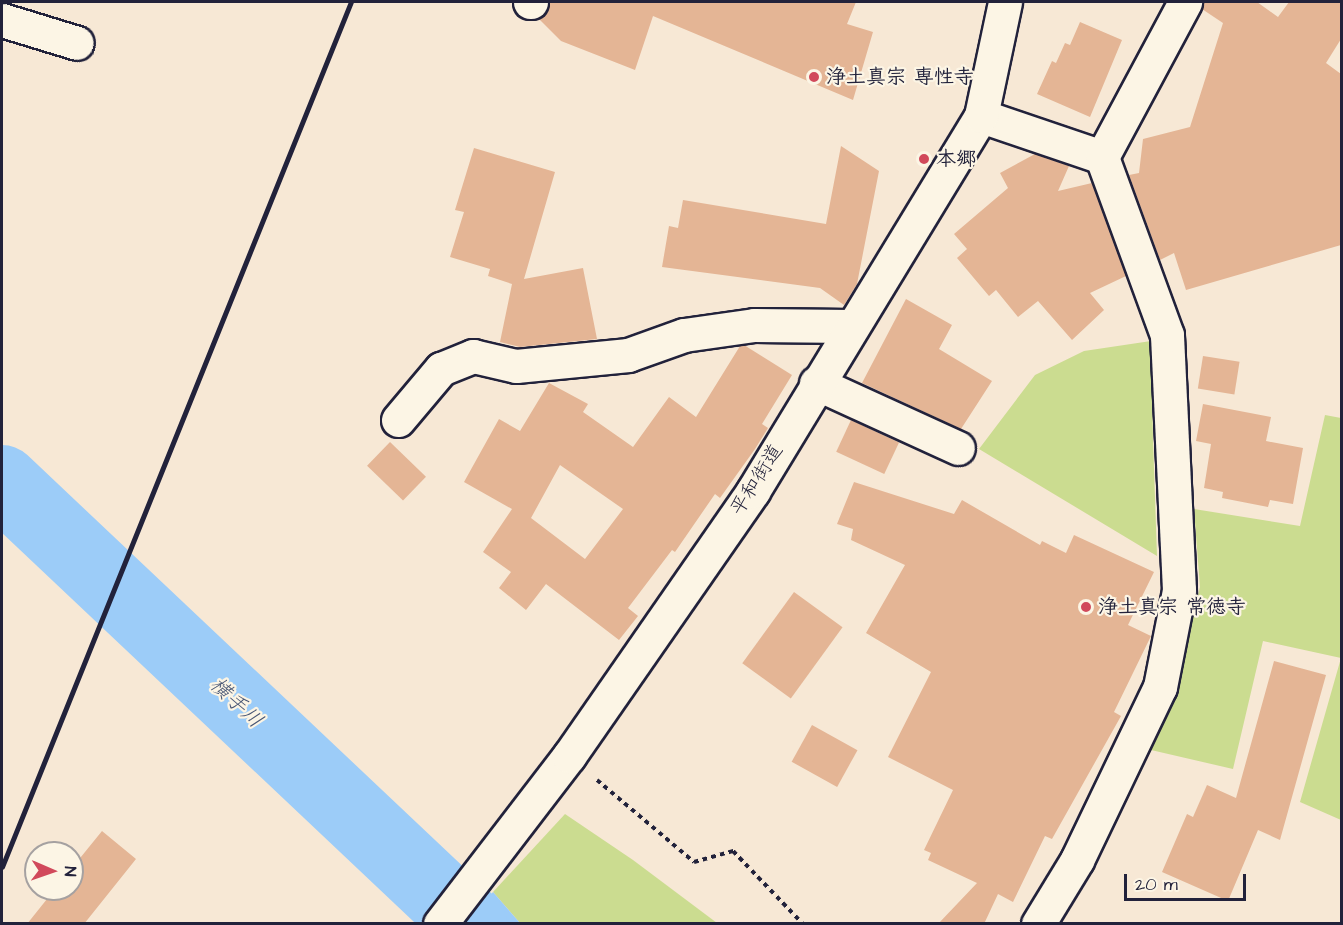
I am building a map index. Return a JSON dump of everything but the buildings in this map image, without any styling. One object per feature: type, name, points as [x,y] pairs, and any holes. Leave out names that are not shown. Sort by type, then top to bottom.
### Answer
[{"type":"street","name":"平和街道","points":[[440,924],[560,768],[753,490],[981,116],[1005,2]]},
{"type":"street","points":[[1038,924],[1077,860],[1160,687],[1179,590],[1167,335],[1102,157],[1185,2]]},
{"type":"street","points":[[2,20],[77,43]]},
{"type":"street","points":[[981,116],[1102,157]]},
{"type":"street","points":[[399,420],[441,369],[473,356],[516,366],[628,355],[684,335],[754,325],[851,326]]},
{"type":"street","points":[[816,384],[958,448]]},
{"type":"path","points":[[560,768],[694,862],[733,851],[803,924]]},
{"type":"green space","points":[[1151,341],[1157,556],[979,449],[1035,375],[1084,351]]},
{"type":"green space","points":[[1325,415],[1341,418],[1341,658],[1263,641],[1233,769],[1151,750],[1176,685],[1200,587],[1194,509],[1300,526]]},
{"type":"green space","points":[[1341,658],[1341,820],[1300,802]]},
{"type":"green space","points":[[565,814],[633,860],[717,923],[520,923],[493,892]]},
{"type":"water","points":[[493,892],[520,923],[467,923]]},
{"type":"waterway","name":"横手川","points":[[2,482],[470,924]]},
{"type":"railway","points":[[2,867],[351,2]]},
{"type":"place","name":"浄土真宗 専性寺","points":[[814,77]]},
{"type":"place","name":"本郷","points":[[924,159]]},
{"type":"place","name":"浄土真宗 常徳寺","points":[[1086,607]]}]
